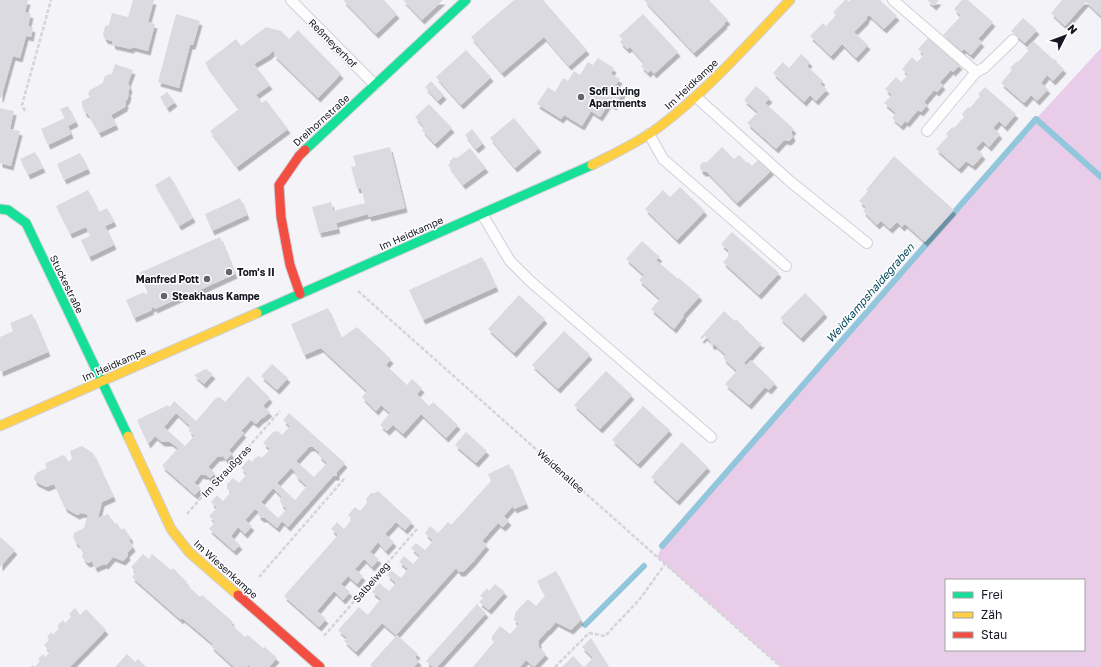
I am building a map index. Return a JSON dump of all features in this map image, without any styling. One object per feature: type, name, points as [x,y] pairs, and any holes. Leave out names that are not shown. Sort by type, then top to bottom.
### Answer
[{"type":"street","name":"Dreihornstraße","points":[[300,294],[290,265],[280,217],[279,185],[298,156],[466,0]]},
{"type":"street","name":"Im Heidkampe","points":[[0,426],[482,214],[628,147],[658,128],[696,97],[790,0]]},
{"type":"street","name":"Stuckestraße","points":[[0,209],[8,210],[26,223],[102,381]]},
{"type":"street","name":"Im Wiesenkampe","points":[[102,381],[171,529],[189,552],[320,667]]},
{"type":"lane","name":"Reßmeyerhof","points":[[291,0],[375,85]]},
{"type":"lane","points":[[893,0],[976,72]]},
{"type":"lane","points":[[927,131],[976,72],[984,68],[1013,40]]},
{"type":"lane","points":[[696,97],[792,183],[867,243]]},
{"type":"lane","points":[[649,134],[663,159],[786,266]]},
{"type":"lane","points":[[482,214],[510,261],[530,281],[711,438]]},
{"type":"path","points":[[25,111],[22,105],[51,0]]},
{"type":"path","name":"Weidenallee","points":[[342,276],[781,667]]},
{"type":"path","name":"Im Straußgras","points":[[171,529],[185,517],[206,492],[216,484],[280,411]]},
{"type":"path","points":[[259,577],[345,478]]},
{"type":"path","name":"Salbeiweg","points":[[324,636],[417,529]]},
{"type":"path","points":[[555,667],[589,633],[604,636],[640,599],[665,564]]},
{"type":"shaded area","points":[[1101,48],[1101,667],[781,667],[657,557],[662,546],[1036,119]]},
{"type":"building","points":[[0,0],[28,0],[25,12],[31,14],[28,26],[33,28],[31,37],[26,36],[20,58],[13,56],[1,98],[0,98]]},
{"type":"building","points":[[133,0],[154,0],[148,22],[155,24],[148,51],[133,47],[131,49],[113,45],[112,41],[105,39],[103,35],[105,26],[109,25],[112,13],[128,17]]},
{"type":"building","points":[[343,0],[384,0],[397,14],[376,34]]},
{"type":"building","points":[[403,0],[443,0],[422,20]]},
{"type":"building","points":[[514,0],[543,0],[587,50],[569,66],[544,37],[502,73],[471,37]]},
{"type":"building","points":[[644,0],[709,0],[728,20],[694,53]]},
{"type":"building","points":[[845,0],[849,2],[850,0],[880,0],[897,16],[884,29],[869,15],[866,18],[867,19],[854,32],[868,45],[856,58],[842,44],[831,56],[810,36],[823,23],[826,26],[836,15],[833,12]]},
{"type":"building","points":[[927,0],[939,0],[934,6]]},
{"type":"building","points":[[962,0],[968,0],[993,22],[978,39],[982,42],[971,55],[964,49],[962,51],[943,35],[961,16],[954,9]]},
{"type":"building","points":[[1062,0],[1101,0],[1101,16],[1086,2],[1065,26],[1051,13]]},
{"type":"building","points":[[176,14],[200,21],[193,45],[190,45],[179,88],[158,82]]},
{"type":"building","points":[[643,14],[678,52],[654,74],[651,70],[648,73],[641,66],[644,63],[630,47],[627,49],[620,42],[623,39],[619,36]]},
{"type":"building","points":[[1023,18],[1037,30],[1025,43],[1011,31]]},
{"type":"building","points":[[266,27],[281,31],[289,39],[298,30],[341,74],[318,98],[274,55],[275,53],[273,51],[254,64],[270,85],[256,95],[262,103],[266,100],[288,129],[237,167],[210,131],[239,109],[205,63],[236,39],[241,46]]},
{"type":"building","points":[[929,37],[960,65],[953,72],[951,70],[940,82],[943,85],[937,92],[934,90],[924,102],[927,105],[921,112],[918,110],[907,123],[905,121],[901,126],[892,118],[896,113],[884,103],[892,95],[885,89],[896,77],[901,82],[908,75],[902,69],[912,57],[917,62],[924,55],[918,49]]},
{"type":"building","points":[[1033,41],[1054,60],[1055,59],[1057,61],[1056,62],[1064,69],[1053,81],[1047,75],[1041,83],[1048,89],[1037,101],[1031,95],[1024,103],[1001,83],[1012,70],[1010,68],[1029,50],[1026,49]]},
{"type":"building","points":[[466,50],[491,77],[461,105],[436,77]]},
{"type":"building","points":[[801,54],[810,62],[807,66],[823,81],[820,84],[827,89],[816,101],[810,95],[804,102],[773,73],[783,62],[789,68]]},
{"type":"building","name":"Sofi Living Apartments","points":[[598,58],[614,68],[611,74],[620,79],[615,86],[624,91],[614,106],[609,103],[600,117],[591,111],[582,126],[564,115],[561,119],[537,104],[548,87],[555,92],[563,78],[568,81],[574,71],[580,75],[588,62],[593,65]]},
{"type":"building","points":[[115,64],[133,70],[128,83],[130,88],[128,92],[129,94],[127,100],[125,101],[125,107],[111,115],[116,125],[99,133],[88,114],[85,113],[82,106],[82,101],[90,97],[88,94],[90,90],[103,83],[105,76],[112,74]]},
{"type":"building","points":[[431,81],[444,95],[438,101],[425,87]]},
{"type":"building","points":[[756,86],[770,98],[765,103],[794,129],[791,132],[793,137],[789,141],[784,140],[776,149],[747,123],[758,112],[744,100]]},
{"type":"building","points":[[985,87],[1016,114],[1005,127],[999,121],[993,128],[1000,134],[989,147],[983,141],[976,148],[983,155],[973,166],[966,161],[959,169],[936,149],[948,136],[946,134],[952,127],[954,128],[964,117],[962,114],[968,107],[970,108],[980,96],[978,94]]},
{"type":"building","points":[[167,92],[175,102],[167,108],[160,97]]},
{"type":"building","points":[[429,104],[452,128],[435,144],[422,130],[424,127],[415,117]]},
{"type":"building","points":[[68,106],[76,122],[68,126],[71,134],[48,145],[41,129],[65,118],[60,109]]},
{"type":"building","points":[[0,108],[14,111],[10,129],[20,131],[11,166],[0,163]]},
{"type":"building","points":[[514,118],[539,148],[515,168],[490,138]]},
{"type":"building","points":[[472,129],[483,143],[476,149],[465,135]]},
{"type":"building","points":[[390,147],[405,208],[369,217],[368,214],[336,223],[338,229],[319,233],[312,207],[331,202],[333,211],[365,203],[361,188],[357,189],[351,167],[356,166],[353,156]]},
{"type":"building","points":[[722,147],[734,159],[739,155],[752,166],[759,159],[772,170],[737,203],[707,172],[703,172],[700,169],[700,165],[703,162],[707,162]]},
{"type":"building","points":[[470,148],[486,168],[463,185],[448,165],[454,157],[457,158]]},
{"type":"building","points":[[35,152],[43,168],[28,175],[20,159]]},
{"type":"building","points":[[80,153],[88,169],[64,180],[57,164]]},
{"type":"building","points":[[894,156],[954,210],[925,242],[905,224],[902,227],[897,222],[890,229],[881,221],[877,225],[863,211],[866,207],[859,201],[868,191],[866,190]]},
{"type":"building","points":[[170,176],[193,218],[179,226],[155,185]]},
{"type":"building","points":[[680,187],[705,211],[677,240],[645,209],[663,190],[670,197]]},
{"type":"building","points":[[88,190],[99,212],[107,208],[114,222],[105,226],[114,245],[89,257],[81,240],[90,236],[86,227],[70,234],[56,206]]},
{"type":"building","points":[[240,198],[247,215],[212,231],[205,214]]},
{"type":"building","points":[[732,232],[779,273],[759,295],[723,262],[728,257],[728,250],[721,244]]},
{"type":"building","points":[[220,237],[235,274],[155,309],[154,307],[151,308],[152,310],[134,318],[126,300],[144,292],[145,294],[148,293],[139,273]]},
{"type":"building","points":[[642,241],[660,257],[656,260],[700,296],[683,315],[684,316],[674,329],[651,309],[660,299],[639,280],[644,275],[626,259]]},
{"type":"building","points":[[482,257],[496,287],[423,320],[409,290]]},
{"type":"building","points":[[805,293],[825,313],[801,338],[780,318]]},
{"type":"building","points":[[519,295],[545,319],[514,353],[488,329]]},
{"type":"building","points":[[328,308],[341,338],[357,327],[391,359],[386,365],[407,385],[412,379],[422,388],[417,394],[429,406],[433,402],[458,425],[446,438],[421,414],[403,434],[393,425],[387,431],[380,425],[390,413],[381,405],[376,411],[362,397],[367,391],[321,348],[304,355],[291,324]]},
{"type":"building","points":[[724,311],[735,321],[736,319],[760,343],[762,343],[744,363],[746,365],[751,360],[775,383],[769,390],[765,387],[749,405],[725,384],[737,371],[723,358],[726,355],[714,344],[713,346],[705,336],[702,339],[700,338]]},
{"type":"building","points":[[32,314],[48,352],[1,372],[0,337],[13,331],[10,323]]},
{"type":"building","points":[[564,331],[590,355],[558,389],[532,365]]},
{"type":"building","points":[[272,364],[288,378],[277,390],[261,376]]},
{"type":"building","points":[[206,369],[213,374],[204,384],[194,375]]},
{"type":"building","points":[[606,371],[632,395],[600,429],[574,405]]},
{"type":"building","points":[[248,376],[270,398],[263,406],[270,412],[256,424],[251,420],[241,431],[244,433],[229,450],[232,454],[226,460],[223,456],[217,457],[208,467],[215,473],[210,478],[201,474],[194,483],[201,488],[195,495],[162,466],[178,448],[170,442],[162,442],[155,436],[148,444],[137,420],[168,405],[170,407],[174,401],[196,421],[216,398],[220,397],[225,402]],"holes":[[[176,413],[189,425],[189,431],[194,436],[185,446],[164,427]]]},
{"type":"building","points":[[643,406],[670,430],[638,464],[612,440]]},
{"type":"building","points":[[289,413],[345,463],[337,472],[337,476],[333,476],[288,527],[282,521],[277,528],[265,518],[258,515],[258,511],[255,509],[245,520],[252,526],[245,534],[238,527],[231,536],[240,545],[234,551],[209,529],[215,522],[209,516],[217,508],[211,502],[217,495],[223,501],[231,492],[227,489],[227,484],[233,478],[239,483],[247,474],[241,468],[249,459],[252,462],[256,457],[260,456],[262,458],[270,449],[263,443],[273,432],[278,431],[282,435],[290,426],[283,420]],"holes":[[[309,447],[313,447],[319,452],[319,456],[327,463],[314,477],[296,461]],[[291,468],[295,472],[296,476],[307,486],[295,500],[277,483]],[[273,488],[282,497],[280,499],[281,504],[287,509],[278,518],[261,502]]]},
{"type":"building","points":[[466,432],[487,451],[476,463],[455,445]]},
{"type":"building","points":[[682,442],[708,467],[677,501],[651,477]]},
{"type":"building","points":[[82,446],[93,453],[113,496],[102,502],[98,518],[108,514],[115,524],[117,523],[121,530],[124,528],[131,538],[129,540],[133,547],[127,553],[128,556],[123,561],[113,557],[106,565],[104,564],[95,568],[92,561],[89,563],[86,562],[82,557],[83,552],[79,545],[75,542],[73,536],[74,533],[84,528],[88,515],[82,513],[77,515],[65,508],[54,484],[46,487],[36,482],[34,479],[38,472],[47,468],[45,465],[46,463],[63,455],[66,457],[68,462],[72,459],[70,451]]},
{"type":"building","points":[[509,464],[526,504],[514,509],[513,506],[504,516],[509,521],[503,527],[498,523],[482,541],[487,545],[472,563],[463,572],[459,572],[456,568],[396,635],[382,623],[356,652],[344,641],[347,638],[338,630],[359,607],[368,615],[381,599],[372,592],[379,583],[389,591],[396,583],[387,575],[391,570],[401,578],[408,569],[399,562],[404,556],[413,564],[420,556],[411,548],[416,543],[425,550],[433,541],[425,533],[430,526],[438,533],[448,522],[451,525],[491,481],[488,474]]},
{"type":"building","points":[[378,491],[412,522],[405,530],[396,522],[385,534],[394,542],[386,551],[378,542],[370,552],[379,559],[372,567],[364,559],[355,569],[363,576],[357,584],[348,576],[341,584],[350,592],[343,600],[334,591],[317,611],[326,619],[319,627],[284,596],[338,535],[331,529],[337,522],[344,529],[352,519],[348,515],[355,507],[360,511],[367,503],[366,499],[371,493]]},
{"type":"building","points":[[0,537],[15,550],[0,567]]},
{"type":"building","points":[[143,554],[149,559],[152,554],[171,570],[173,568],[187,582],[186,584],[200,597],[202,595],[232,621],[231,624],[245,637],[248,635],[277,658],[269,667],[250,667],[248,665],[247,667],[234,667],[211,646],[213,644],[182,618],[181,620],[132,577],[136,572],[131,567]]},
{"type":"building","points":[[556,571],[581,620],[571,630],[556,622],[548,630],[538,641],[539,647],[546,654],[534,667],[526,660],[520,667],[473,667],[494,642],[492,640],[492,636],[500,626],[510,634],[519,624],[513,619],[515,617],[515,613],[521,606],[528,599],[536,606],[545,596],[537,581]]},
{"type":"building","points":[[495,584],[505,592],[489,610],[479,602],[483,598],[480,596],[487,588],[489,591]]},
{"type":"building","points":[[477,604],[486,613],[437,667],[433,667],[426,661]]},
{"type":"building","points":[[75,608],[80,615],[86,609],[106,630],[70,667],[35,667],[40,661],[38,659],[43,654],[45,657],[50,652],[44,645],[49,640],[47,637],[51,632],[53,635],[59,628],[57,626],[63,620],[65,623],[71,617],[69,614]]},
{"type":"building","points":[[397,635],[418,654],[415,657],[419,661],[414,667],[372,667],[370,665]]},
{"type":"building","points":[[591,638],[609,667],[584,667],[593,658],[582,647]]},
{"type":"building","points":[[127,654],[135,662],[138,659],[146,667],[115,667]]},
{"type":"building","points":[[573,656],[584,667],[562,667]]},
{"type":"waterway","name":"Weidkampshaidegraben","points":[[662,546],[1036,119],[1101,177]]},
{"type":"waterway","name":"Weidkampshaidegraben","points":[[585,625],[644,566]]},
{"type":"traffic: fast","points":[[305,150],[466,0]]},
{"type":"traffic: fast","points":[[257,313],[592,165]]},
{"type":"traffic: fast","points":[[0,209],[8,210],[26,223],[128,436]]},
{"type":"traffic: slow","points":[[592,165],[643,138],[677,113],[710,83],[790,0]]},
{"type":"traffic: slow","points":[[0,426],[257,313]]},
{"type":"traffic: slow","points":[[128,436],[171,529],[189,552],[238,595]]},
{"type":"traffic: jam","points":[[300,294],[290,265],[281,217],[279,185],[299,156],[305,150]]},
{"type":"traffic: jam","points":[[238,595],[320,667]]},
{"type":"place","name":"Sofi Living Apartments","points":[[581,97]]},
{"type":"place","name":"Tom's II","points":[[229,272]]},
{"type":"place","name":"Manfred Pott","points":[[207,279]]},
{"type":"place","name":"Steakhaus Kampe","points":[[164,296]]}]
